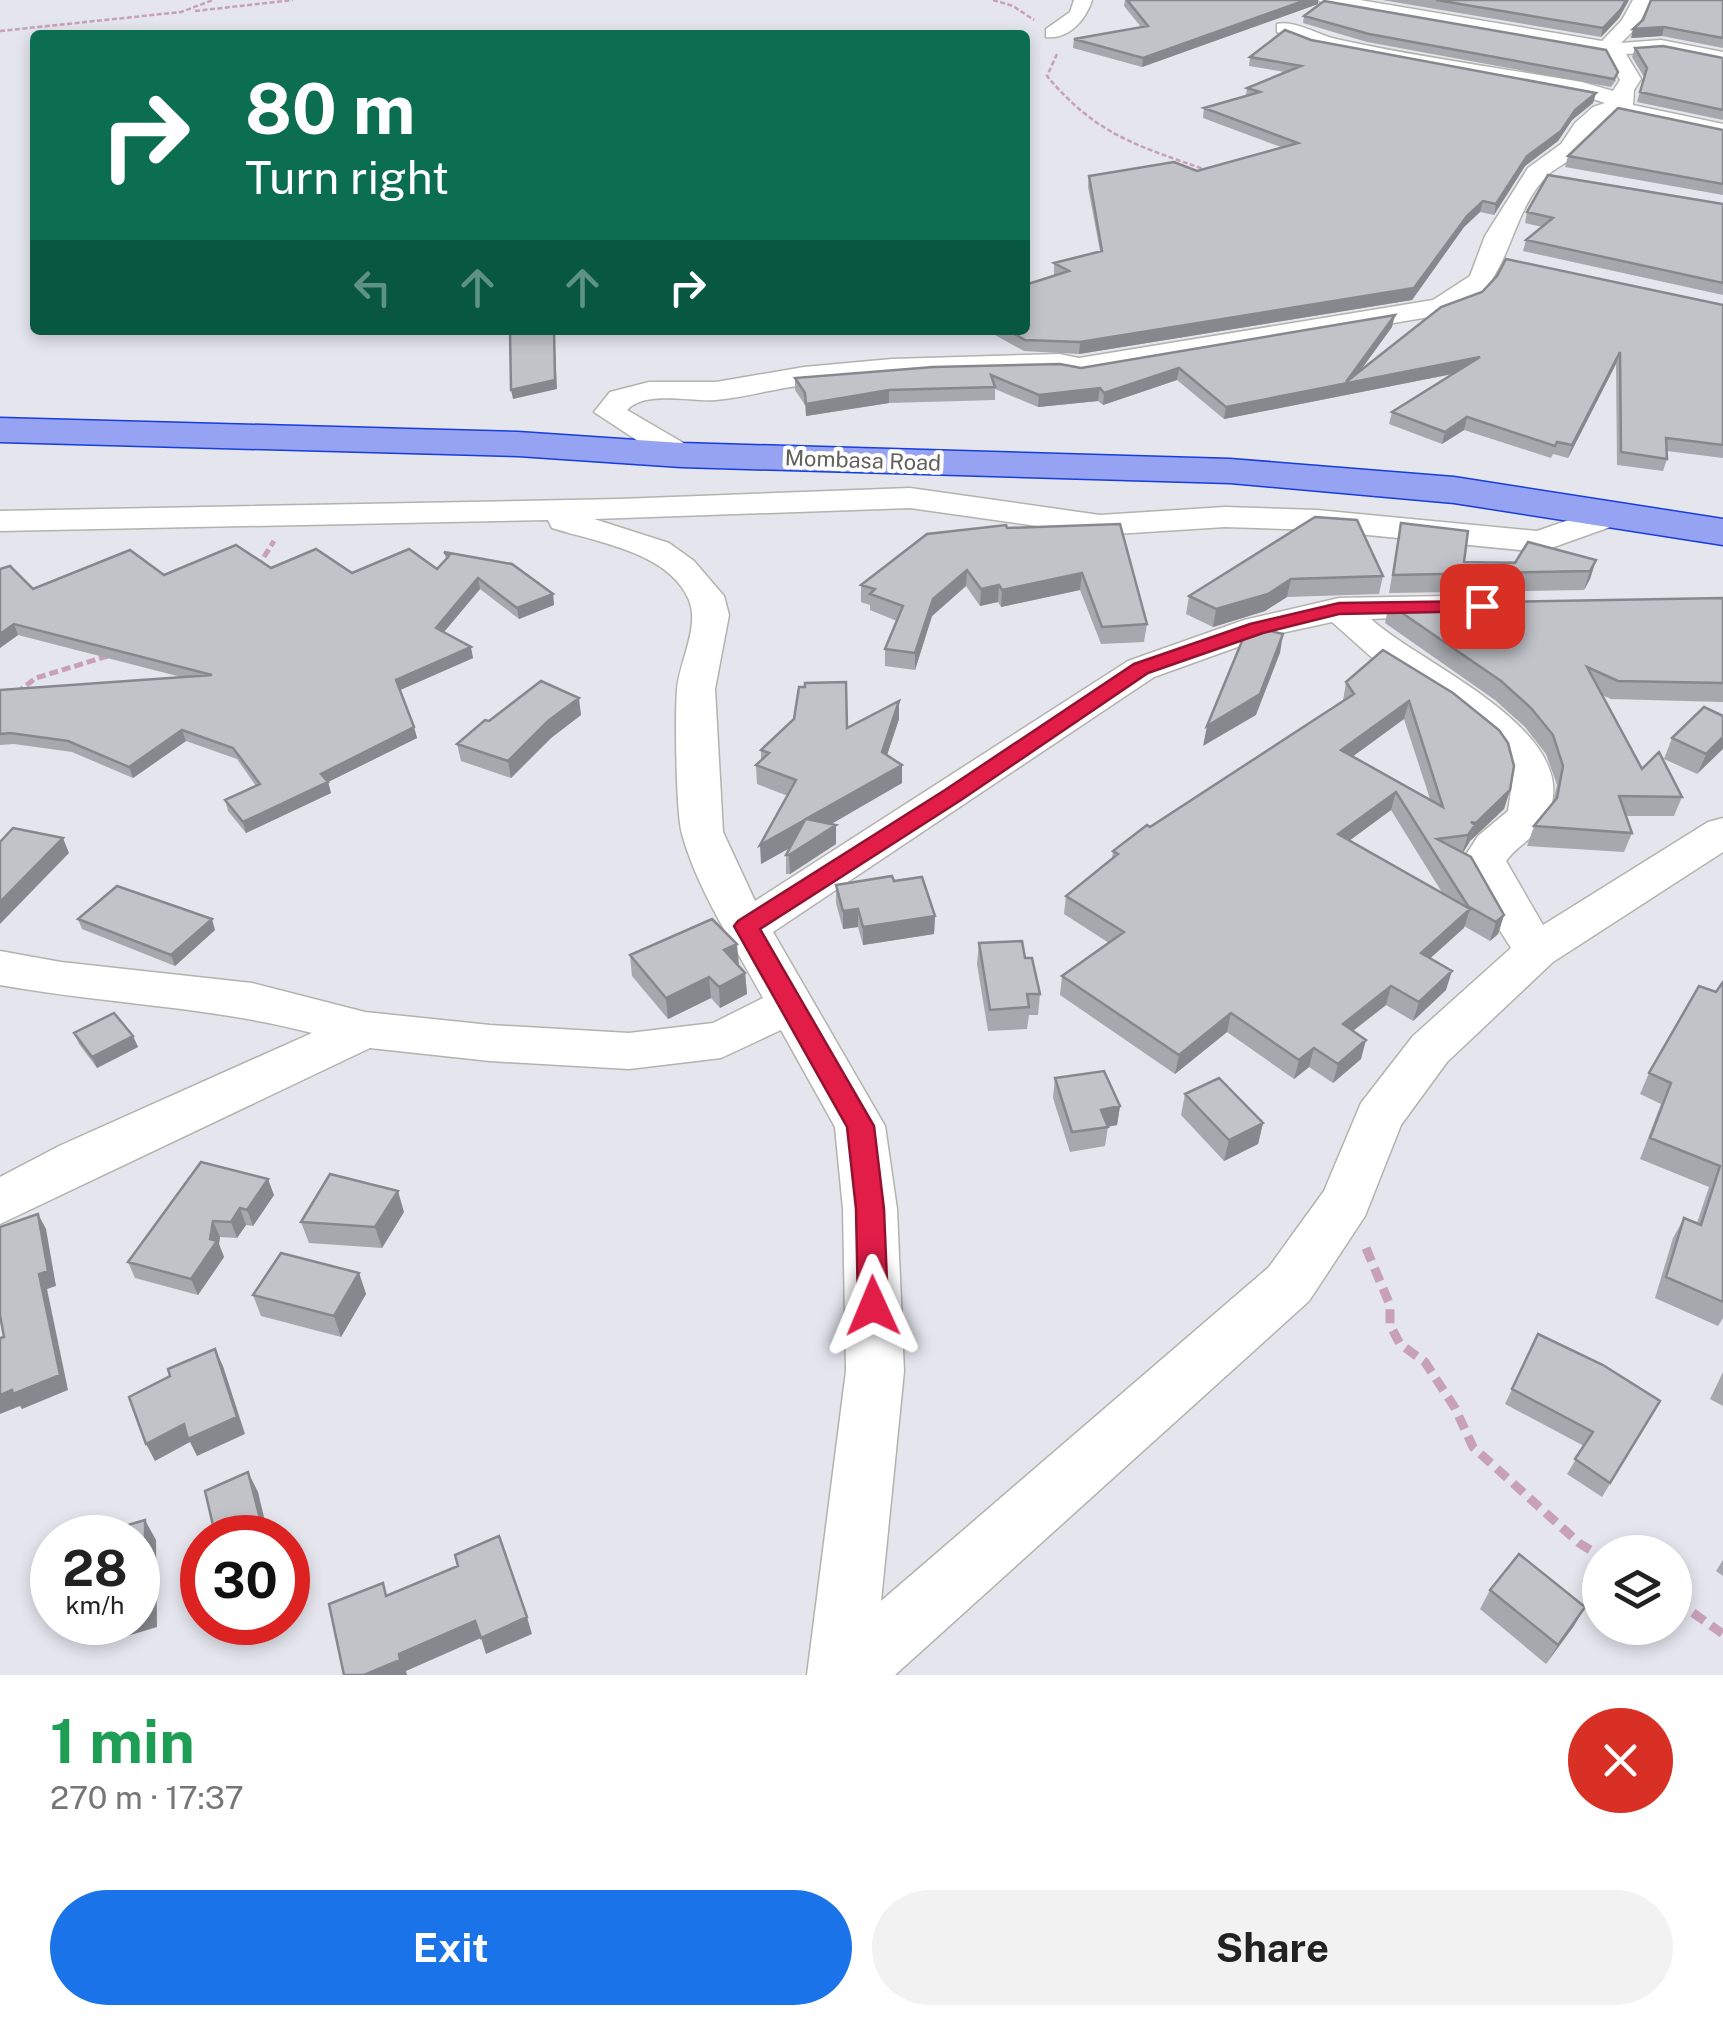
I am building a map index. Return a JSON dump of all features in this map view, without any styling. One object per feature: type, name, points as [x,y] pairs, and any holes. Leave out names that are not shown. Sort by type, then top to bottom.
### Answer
[{"type":"highway","name":"Mombasa Road","points":[[0,430],[518,444],[680,455],[1230,471],[1454,490],[1723,532]]},
{"type":"street","points":[[1053,33],[1078,15],[1082,0]]},
{"type":"street","points":[[1327,0],[1614,49],[1661,46],[1723,58]]},
{"type":"street","points":[[680,455],[609,412],[612,405],[621,398],[650,391],[716,391],[804,376],[892,368],[1059,363],[1079,367],[1440,307],[1482,280],[1501,258],[1498,236],[1536,173],[1569,149],[1582,128],[1618,104],[1631,79],[1622,72],[1611,42],[1630,23],[1642,0]]},
{"type":"street","points":[[1284,28],[1310,39],[1372,53],[1582,88],[1618,104],[1723,131]]},
{"type":"street","points":[[1536,173],[1568,178]]},
{"type":"street","points":[[0,522],[910,498],[1100,525],[1262,518],[1540,542],[1612,515]]},
{"type":"street","points":[[515,510],[550,516],[656,550],[682,568],[706,596],[711,616],[696,690],[702,832],[746,926],[860,1126],[870,1209],[875,1371],[842,1675]]},
{"type":"street","points":[[746,926],[953,795],[1141,668],[1257,628],[1339,608],[1476,606]]},
{"type":"street","points":[[1339,608],[1391,655],[1501,727],[1521,750],[1535,784],[1530,809],[1522,828],[1487,852],[1484,861],[1499,894],[1536,951]]},
{"type":"street","points":[[842,1675],[1289,1284],[1346,1201],[1379,1116],[1430,1049],[1536,951],[1723,832]]},
{"type":"street","points":[[0,968],[61,979],[252,1000],[366,1030],[490,1043],[629,1051],[721,1040],[792,1004]]},
{"type":"street","points":[[0,1202],[77,1160],[366,1030]]},
{"type":"path","points":[[179,12],[213,0]]},
{"type":"path","points":[[0,31],[294,0]]},
{"type":"path","points":[[994,0],[1013,6],[1053,33],[1050,41],[1058,53],[1047,69],[1048,76],[1067,100],[1120,140],[1214,174]]},
{"type":"path","points":[[1013,6],[1017,0]]},
{"type":"path","points":[[252,574],[288,516]]},
{"type":"path","points":[[13,695],[36,678],[121,652]]},
{"type":"path","points":[[1346,1201],[1390,1305],[1390,1325],[1400,1344],[1425,1362],[1455,1408],[1473,1447],[1582,1545]]},
{"type":"path","points":[[1692,1612],[1723,1634]]},
{"type":"building","points":[[1127,0],[1306,0],[1143,58],[1074,39],[1148,26]]},
{"type":"building","points":[[1436,0],[1626,0],[1603,28]]},
{"type":"building","points":[[1651,0],[1723,0],[1723,38],[1664,27],[1633,29],[1643,20]]},
{"type":"building","points":[[1324,1],[1606,50],[1618,72],[1614,79],[1369,34],[1304,16]]},
{"type":"building","points":[[1285,30],[1311,40],[1596,93],[1575,110],[1561,131],[1527,156],[1496,204],[1483,201],[1467,216],[1414,288],[1080,342],[1025,340],[1016,335],[1030,335],[1030,283],[1069,271],[1054,263],[1102,251],[1089,176],[1174,162],[1197,171],[1298,143],[1204,108],[1260,92],[1247,88],[1301,66],[1250,57]]},
{"type":"building","points":[[1663,46],[1723,58],[1723,110],[1640,92],[1647,68],[1635,48]]},
{"type":"building","points":[[1618,108],[1723,130],[1723,184],[1568,156]]},
{"type":"building","points":[[1548,175],[1723,204],[1723,283],[1526,240],[1553,218],[1527,212]]},
{"type":"building","points":[[1506,259],[1723,305],[1723,445],[1666,438],[1667,459],[1621,452],[1620,352],[1572,445],[1557,442],[1555,446],[1467,417],[1445,432],[1392,412],[1480,357],[1226,407],[1179,368],[1104,393],[1100,388],[1039,395],[991,375],[995,387],[889,390],[806,404],[805,393],[795,378],[933,367],[1060,364],[1081,368],[1395,315],[1346,382],[1441,307],[1482,292]]},
{"type":"building","points":[[510,335],[554,335],[555,380],[511,390]]},
{"type":"building","points":[[1315,517],[1357,520],[1383,576],[1291,579],[1268,594],[1216,609],[1189,596]]},
{"type":"building","points":[[1401,523],[1468,531],[1464,562],[1515,563],[1528,542],[1596,560],[1590,571],[1393,575]]},
{"type":"building","points":[[1120,524],[1147,624],[1102,627],[1082,573],[1002,590],[999,585],[981,589],[967,570],[933,599],[915,653],[885,649],[903,606],[870,594],[875,589],[861,585],[927,534],[1006,525],[1007,528]]},
{"type":"building","points":[[236,545],[271,568],[316,549],[352,573],[409,549],[437,569],[449,556],[444,552],[512,564],[553,594],[517,608],[478,578],[436,628],[471,647],[396,680],[414,727],[321,774],[328,782],[243,822],[225,800],[260,784],[233,748],[182,730],[129,767],[68,741],[0,734],[0,690],[212,675],[14,624],[0,634],[0,569],[10,566],[33,589],[130,550],[164,575]]},
{"type":"building","points":[[1723,598],[1723,683],[1618,681],[1587,667],[1642,769],[1659,752],[1682,797],[1619,796],[1632,833],[1534,826],[1557,798],[1563,766],[1553,735],[1501,681],[1389,604]]},
{"type":"building","points":[[1247,629],[1283,634],[1260,694],[1207,726]]},
{"type":"building","points":[[1383,650],[1453,693],[1499,730],[1508,743],[1514,766],[1510,790],[1476,823],[1471,822],[1475,825],[1468,835],[1437,839],[1471,857],[1504,915],[1496,922],[1468,906],[1396,792],[1338,834],[1470,909],[1421,953],[1452,971],[1419,1002],[1391,986],[1343,1024],[1366,1040],[1338,1064],[1314,1048],[1299,1060],[1231,1013],[1179,1055],[1062,976],[1124,932],[1066,896],[1147,825],[1150,827],[1354,694],[1346,682]],"holes":[[[1409,701],[1443,807],[1341,750]]]},
{"type":"building","points":[[541,681],[579,698],[548,721],[508,761],[457,744],[485,720],[489,721]]},
{"type":"building","points":[[846,682],[847,728],[899,701],[882,752],[902,765],[806,819],[836,825],[789,855],[805,820],[760,845],[796,780],[756,765],[769,753],[761,750],[794,719],[799,687],[805,687],[805,683]]},
{"type":"building","points":[[1704,707],[1723,716],[1723,737],[1706,754],[1672,738]]},
{"type":"building","points":[[13,828],[63,838],[0,902],[0,842]]},
{"type":"building","points":[[892,876],[894,881],[922,877],[935,916],[863,927],[858,909],[843,911],[836,885]]},
{"type":"building","points":[[117,886],[212,919],[171,955],[78,919]]},
{"type":"building","points":[[712,919],[737,944],[724,950],[745,973],[719,987],[709,977],[666,998],[630,955]]},
{"type":"building","points":[[1022,941],[1025,958],[1032,958],[1040,994],[1027,994],[1029,1007],[990,1010],[979,943]]},
{"type":"building","points":[[1723,982],[1723,1302],[1666,1277],[1684,1218],[1701,1225],[1720,1166],[1650,1138],[1671,1083],[1649,1073],[1699,986],[1716,992]]},
{"type":"building","points":[[114,1013],[133,1036],[92,1057],[74,1033]]},
{"type":"building","points":[[1104,1071],[1120,1106],[1101,1110],[1108,1127],[1072,1132],[1055,1078]]},
{"type":"building","points":[[1219,1078],[1263,1123],[1229,1140],[1185,1094]]},
{"type":"building","points":[[201,1162],[268,1179],[247,1210],[240,1208],[231,1222],[213,1221],[210,1239],[217,1241],[191,1279],[128,1262]]},
{"type":"building","points":[[330,1174],[398,1191],[375,1227],[301,1222]]},
{"type":"building","points":[[38,1214],[48,1271],[39,1274],[60,1375],[13,1394],[12,1390],[0,1395],[0,1338],[4,1337],[0,1315],[0,1227]]},
{"type":"building","points":[[281,1253],[359,1273],[334,1316],[253,1295]]},
{"type":"building","points":[[1538,1334],[1603,1365],[1660,1401],[1610,1483],[1575,1459],[1593,1432],[1512,1389]]},
{"type":"building","points":[[215,1349],[237,1417],[188,1439],[184,1424],[146,1444],[129,1397],[170,1376],[168,1369]]},
{"type":"building","points":[[248,1472],[259,1515],[211,1515],[205,1491]]},
{"type":"building","points":[[499,1536],[527,1617],[481,1638],[475,1621],[399,1654],[400,1660],[364,1675],[344,1675],[329,1604],[383,1583],[386,1596],[458,1566],[455,1555]]},
{"type":"building","points":[[1519,1554],[1582,1605],[1582,1611],[1558,1645],[1490,1590]]},
{"type":"route","points":[[873,1306],[870,1209],[860,1126],[746,926],[953,795],[1141,668],[1257,628],[1339,608],[1482,606]]}]
